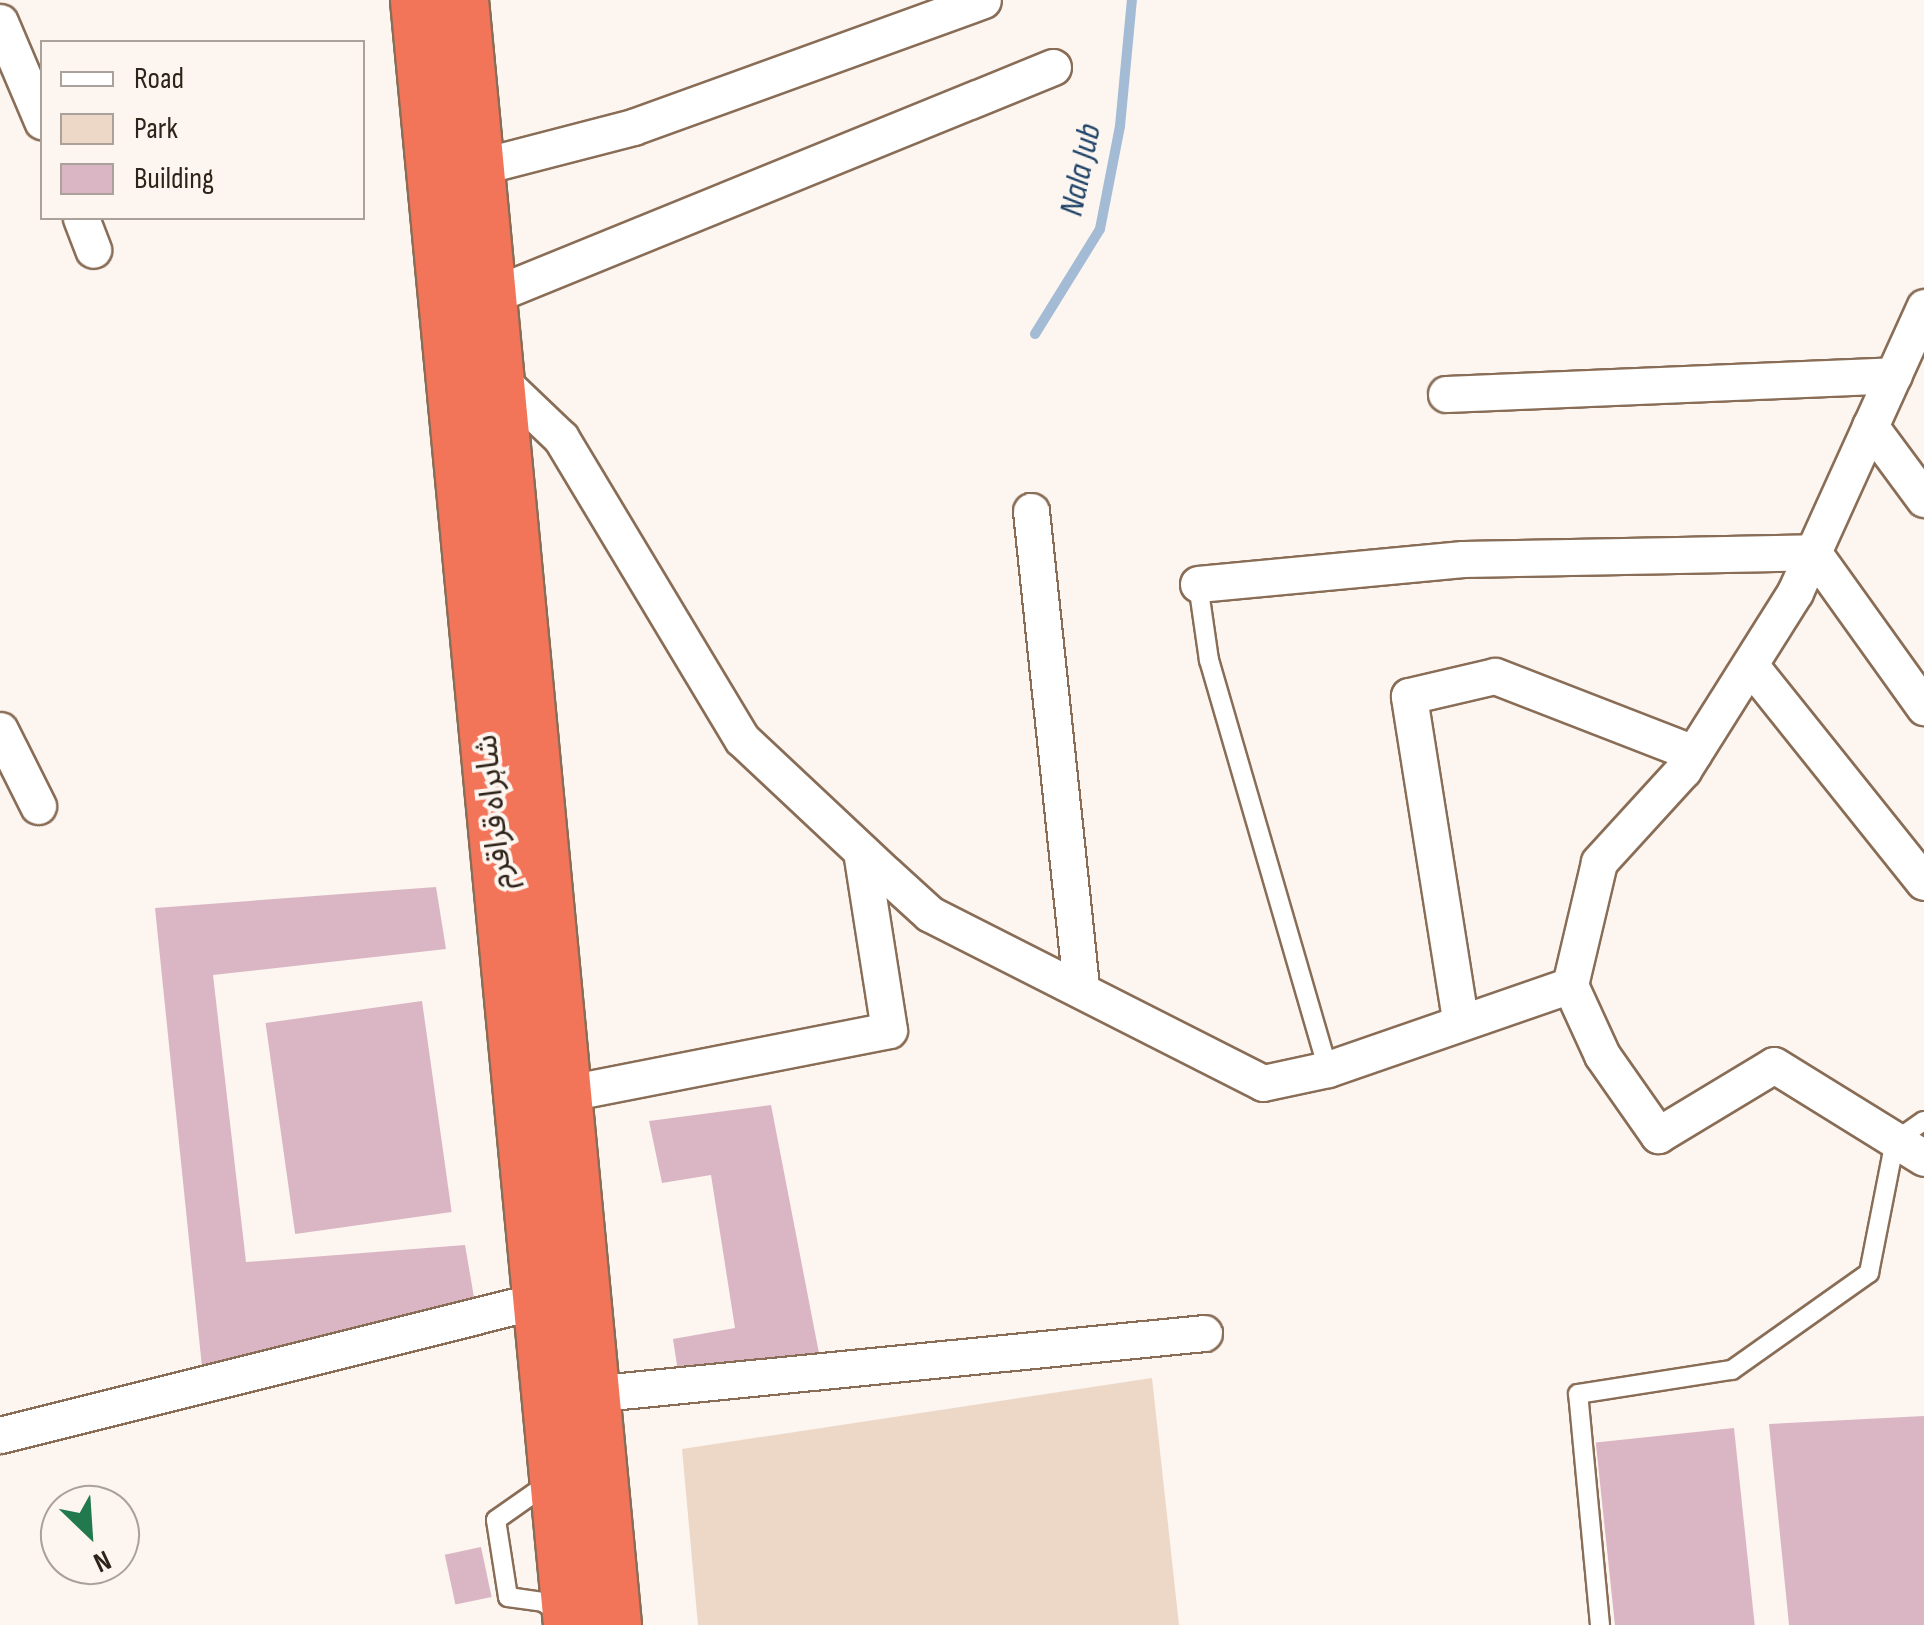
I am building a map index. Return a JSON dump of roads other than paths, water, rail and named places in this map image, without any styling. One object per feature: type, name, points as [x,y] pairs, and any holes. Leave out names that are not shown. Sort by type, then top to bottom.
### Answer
[{"type":"highway","name":"شاہراہ قراقرم","points":[[418,0],[557,1474],[585,1624]]},
{"type":"highway","name":"شاہراہ قراقرم","points":[[460,0],[591,1394],[585,1624]]},
{"type":"street","points":[[476,168],[632,127],[983,0]]},
{"type":"street","points":[[0,22],[40,116]]},
{"type":"street","points":[[488,298],[1054,67]]},
{"type":"street","points":[[1909,1150],[1774,1065],[1658,1134],[1602,1055],[1570,984],[1599,862],[1694,752],[1750,665],[1813,552],[1924,307]]},
{"type":"street","points":[[1446,394],[1894,375]]},
{"type":"street","points":[[495,376],[561,438],[742,739],[930,914],[1263,1082],[1328,1068],[1460,1019],[1570,984]]},
{"type":"street","points":[[1870,426],[1924,499]]},
{"type":"street","points":[[1031,511],[1081,990]]},
{"type":"street","points":[[1198,584],[1463,559],[1813,552]]},
{"type":"street","points":[[1813,552],[1924,707]]},
{"type":"street","points":[[1750,665],[1924,882]]},
{"type":"street","points":[[1460,1019],[1409,696],[1496,676],[1694,752]]},
{"type":"street","points":[[0,730],[38,806]]},
{"type":"street","points":[[563,1094],[889,1030],[861,851]]},
{"type":"street","points":[[0,1435],[540,1300]]},
{"type":"street","points":[[591,1394],[1204,1333]]},
{"type":"lane","points":[[1198,584],[1208,660],[1328,1068]]},
{"type":"lane","points":[[1600,1625],[1578,1394],[1732,1370],[1868,1272],[1909,1150],[1924,1121]]},
{"type":"waterway","name":"Nala Jub","points":[[1035,334],[1100,229],[1120,126],[1132,0]]}]
